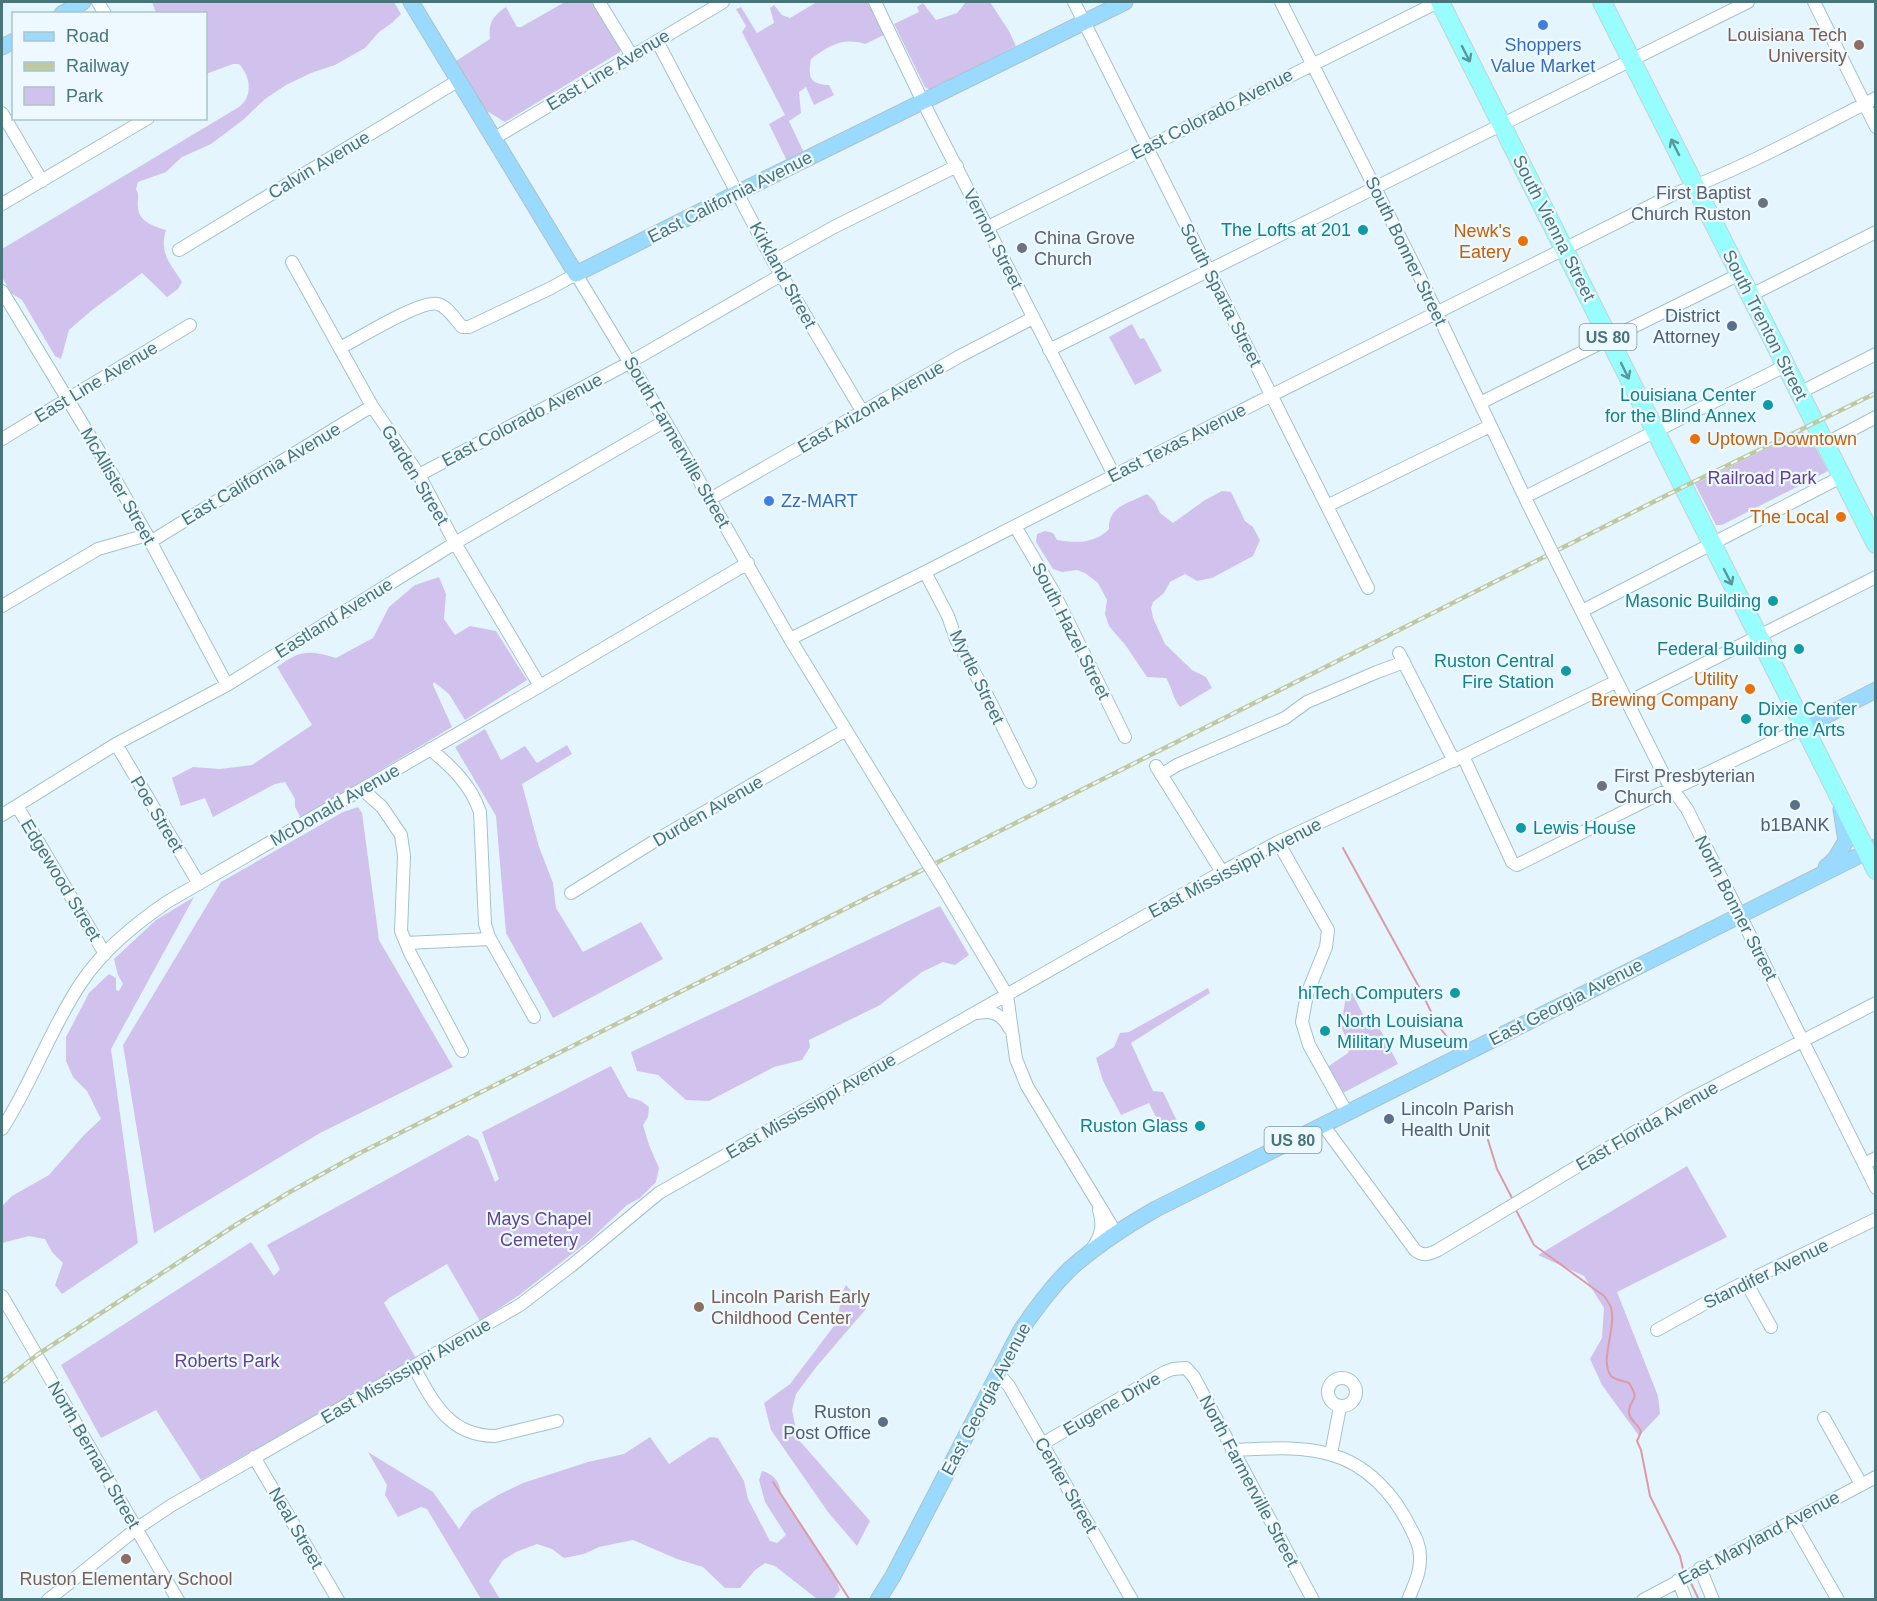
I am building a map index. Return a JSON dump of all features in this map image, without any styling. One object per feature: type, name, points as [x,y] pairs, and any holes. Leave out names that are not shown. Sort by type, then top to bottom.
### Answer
[{"type":"highway","name":"South Vienna Street","points":[[1439,2],[1711,544]]},
{"type":"highway","name":"South Trenton Street","points":[[1602,2],[1875,544]]},
{"type":"highway","name":"US 80","points":[[1711,544],[1833,786],[1871,850]]},
{"type":"highway","points":[[1871,850],[1875,870]]},
{"type":"main road","points":[[66,12],[83,2]]},
{"type":"main road","name":"South Farmerville Street","points":[[411,2],[576,274]]},
{"type":"main road","name":"East California Avenue","points":[[576,274],[1125,2]]},
{"type":"main road","points":[[1804,727],[1875,690]]},
{"type":"main road","points":[[1817,875],[1835,859],[1846,841],[1844,815],[1833,786]]},
{"type":"main road","name":"East Georgia Avenue","points":[[878,1599],[893,1576],[1021,1330],[1044,1298],[1070,1269],[1116,1233],[1156,1209],[1817,875],[1871,850]]},
{"type":"street","points":[[599,2],[632,56]]},
{"type":"street","name":"East Line Avenue","points":[[493,139],[723,2]]},
{"type":"street","name":"Vernon Street","points":[[875,2],[923,102],[1114,475]]},
{"type":"street","name":"South Sparta Street","points":[[1074,2],[1368,588]]},
{"type":"street","name":"South Bonner Street","points":[[1281,2],[1437,313],[1526,500]]},
{"type":"street","name":"East Colorado Avenue","points":[[988,227],[1439,2]]},
{"type":"street","points":[[1049,350],[1748,2]]},
{"type":"street","points":[[1814,2],[1870,101],[1875,127]]},
{"type":"street","name":"Kirkland Street","points":[[657,41],[773,261],[862,411]]},
{"type":"street","name":"Calvin Avenue","points":[[179,250],[459,80]]},
{"type":"street","name":"East Texas Avenue","points":[[790,639],[1564,248],[1674,194],[1711,181],[1870,101]]},
{"type":"street","points":[[2,113],[42,181]]},
{"type":"street","points":[[2,204],[145,120]]},
{"type":"street","points":[[773,261],[834,227],[957,166]]},
{"type":"street","points":[[1751,295],[1875,232]]},
{"type":"street","name":"Garden Street","points":[[291,262],[372,406],[418,475],[455,543],[540,686]]},
{"type":"street","name":"East California Avenue","points":[[340,348],[410,310],[426,304],[438,304],[447,310],[462,327],[469,327],[576,274]]},
{"type":"street","name":"South Farmerville Street","points":[[576,274],[630,361],[790,639],[1007,995]]},
{"type":"street","name":"East Colorado Avenue","points":[[418,475],[630,361],[781,274]]},
{"type":"street","points":[[1480,404],[1740,274]]},
{"type":"street","name":"McAllister Street","points":[[2,291],[148,538],[226,685]]},
{"type":"street","name":"East Arizona Avenue","points":[[710,499],[967,352],[1033,318]]},
{"type":"street","name":"East Line Avenue","points":[[2,439],[190,326]]},
{"type":"street","points":[[1799,393],[1875,354]]},
{"type":"street","points":[[1526,500],[1785,366]]},
{"type":"street","name":"East California Avenue","points":[[2,606],[98,549],[148,538],[372,406]]},
{"type":"street","points":[[1825,444],[1875,417]]},
{"type":"street","name":"Eastland Avenue","points":[[2,815],[116,744],[226,685],[455,543],[665,421]]},
{"type":"street","points":[[1327,506],[1490,426]]},
{"type":"street","points":[[1579,606],[1711,544],[1841,477]]},
{"type":"street","name":"North Bonner Street","points":[[1526,500],[1617,681],[1673,789],[1682,801],[1875,1188]]},
{"type":"street","name":"South Hazel Street","points":[[1015,526],[1053,591],[1125,737]]},
{"type":"street","name":"McDonald Avenue","points":[[2,1129],[24,1092],[80,984],[105,954],[138,922],[167,902],[748,563]]},
{"type":"street","name":"Myrtle Street","points":[[925,572],[1030,782]]},
{"type":"street","points":[[1628,702],[1875,577]]},
{"type":"street","points":[[1222,872],[1159,771],[1285,718],[1307,702],[1377,672],[1402,658],[1512,862],[1517,865],[1659,794],[1804,727]]},
{"type":"street","name":"East Mississippi Avenue","points":[[48,1599],[136,1529],[209,1482],[520,1305],[659,1193],[1278,842],[1458,759],[1617,681]]},
{"type":"street","name":"Durden Avenue","points":[[572,892],[653,842],[846,730]]},
{"type":"street","name":"Poe Street","points":[[116,744],[199,884]]},
{"type":"street","points":[[430,749],[464,782],[475,797],[480,812],[485,924],[490,939],[534,1017]]},
{"type":"street","points":[[362,789],[382,807],[401,835],[404,856],[401,931],[462,1051]]},
{"type":"street","name":"Edgewood Street","points":[[17,806],[105,954]]},
{"type":"street","points":[[1278,842],[1328,930],[1326,947],[1307,994],[1302,1022],[1307,1041],[1347,1113]]},
{"type":"street","points":[[406,943],[490,939]]},
{"type":"street","points":[[1007,995],[1016,1059],[1027,1086],[1116,1233]]},
{"type":"street","name":"East Florida Avenue","points":[[1323,1125],[1402,1234],[1415,1250],[1422,1254],[1438,1250],[1688,1100],[1875,1003]]},
{"type":"street","points":[[972,1015],[985,1011],[995,1013],[1002,1017],[1012,1034]]},
{"type":"street","points":[[1864,1164],[1875,1158]]},
{"type":"street","points":[[1086,1256],[1097,1241],[1102,1224],[1090,1189]]},
{"type":"street","name":"Standifer Avenue","points":[[1657,1330],[1746,1282],[1875,1220]]},
{"type":"street","points":[[1746,1282],[1771,1327]]},
{"type":"street","name":"North Bernard Street","points":[[2,1296],[178,1599]]},
{"type":"street","points":[[414,1367],[438,1408],[453,1423],[470,1432],[495,1436],[557,1421]]},
{"type":"street","name":"Eugene Drive","points":[[1042,1444],[1165,1372],[1182,1367]]},
{"type":"street","name":"North Farmerville Street","points":[[1182,1367],[1194,1377],[1313,1599]]},
{"type":"street","name":"Center Street","points":[[996,1375],[1009,1386],[1132,1599]]},
{"type":"street","points":[[1331,1454],[1340,1407]]},
{"type":"street","points":[[1824,1418],[1862,1484]]},
{"type":"street","points":[[1232,1450],[1314,1450],[1331,1454],[1359,1468],[1377,1482],[1389,1494],[1409,1524],[1419,1547],[1417,1578],[1408,1599]]},
{"type":"street","name":"Neal Street","points":[[254,1457],[338,1599]]},
{"type":"street","name":"East Maryland Avenue","points":[[1642,1599],[1875,1477]]},
{"type":"street","points":[[1792,1520],[1838,1599]]},
{"type":"street","points":[[1700,1568],[1713,1599]]},
{"type":"street","points":[[1678,1580],[1686,1599]]},
{"type":"green space","points":[[152,2],[394,2],[401,14],[379,32],[365,48],[335,65],[286,85],[265,99],[243,120],[211,144],[182,157],[166,172],[138,182],[136,189],[139,212],[148,223],[166,230],[165,252],[182,282],[178,289],[167,297],[142,273],[69,330],[61,359],[55,356],[22,300],[11,293],[2,277],[2,249],[239,107],[247,97],[248,80],[239,64],[207,74],[207,12],[156,12]]},
{"type":"green space","points":[[565,2],[592,2],[620,47],[620,52],[505,122],[485,110],[456,61],[490,39],[492,20],[506,7],[517,27],[521,27]]},
{"type":"green space","points":[[817,2],[870,2],[886,34],[865,44],[843,42],[836,44],[811,59],[811,78],[817,83],[829,85],[834,95],[814,105],[806,87],[799,92],[801,113],[789,121],[804,153],[787,161],[769,124],[785,115],[742,32],[746,26],[736,9],[741,7],[757,33],[774,23],[770,8],[774,5],[782,15],[790,18]]},
{"type":"green space","points":[[966,2],[990,2],[1016,46],[930,90],[925,87],[894,24],[919,12],[917,7],[923,3],[936,20],[957,13]]},
{"type":"green space","points":[[1132,324],[1140,339],[1144,338],[1162,371],[1135,385],[1109,337]]},
{"type":"green space","name":"Railroad Park","points":[[1803,431],[1807,438],[1810,437],[1828,471],[1722,525],[1716,525],[1695,484]]},
{"type":"green space","points":[[1222,491],[1231,492],[1245,521],[1253,527],[1260,540],[1253,556],[1212,578],[1197,581],[1185,574],[1170,582],[1164,593],[1153,602],[1151,608],[1165,644],[1192,670],[1206,677],[1212,688],[1180,707],[1166,678],[1147,677],[1109,626],[1105,614],[1107,600],[1098,583],[1077,570],[1062,572],[1053,569],[1036,542],[1037,534],[1045,531],[1053,533],[1057,540],[1064,541],[1091,540],[1109,529],[1112,515],[1116,510],[1147,494],[1155,502],[1160,513],[1173,523]]},
{"type":"green space","points":[[439,577],[446,594],[444,619],[455,635],[470,626],[496,631],[527,680],[465,720],[449,694],[434,682],[433,685],[452,727],[301,818],[295,807],[295,799],[285,782],[275,784],[213,817],[205,798],[181,806],[172,778],[193,767],[220,769],[252,765],[312,725],[277,667],[292,657],[305,653],[336,658],[373,638],[389,607],[415,585]]},
{"type":"green space","points":[[485,729],[501,760],[525,746],[537,763],[567,745],[572,754],[522,784],[539,847],[553,883],[556,908],[583,952],[641,922],[663,959],[553,1018],[506,933],[496,816],[455,747]]},
{"type":"green space","points":[[358,807],[362,813],[379,940],[453,1067],[320,1133],[154,1233],[123,1045],[221,882],[343,812]]},
{"type":"green space","points":[[194,897],[111,1049],[138,1243],[62,1294],[55,1285],[63,1263],[52,1252],[45,1239],[29,1236],[2,1243],[2,1206],[12,1196],[49,1175],[101,1119],[87,1091],[73,1077],[66,1061],[66,1037],[89,993],[109,974],[116,978],[116,990],[119,991],[123,984],[114,959],[156,920]]},
{"type":"green space","points":[[940,906],[969,955],[955,965],[943,962],[922,972],[880,1005],[809,1040],[810,1047],[802,1060],[774,1067],[709,1101],[686,1100],[658,1075],[637,1071],[631,1052]]},
{"type":"green space","points":[[1208,988],[1210,993],[1131,1043],[1153,1091],[1163,1092],[1177,1121],[1162,1129],[1149,1103],[1121,1115],[1103,1081],[1096,1058],[1114,1047],[1120,1033],[1129,1032]]},
{"type":"green space","points":[[1352,993],[1371,1030],[1379,1027],[1398,1064],[1341,1094],[1326,1068],[1348,1053],[1350,1046],[1341,1027],[1346,996]]},
{"type":"green space","points":[[611,1066],[628,1097],[641,1101],[649,1107],[648,1117],[643,1125],[659,1168],[656,1182],[640,1198],[627,1205],[591,1239],[518,1296],[480,1321],[447,1264],[384,1303],[416,1358],[201,1480],[156,1410],[101,1438],[61,1365],[251,1242],[274,1276],[280,1269],[267,1245],[468,1135],[478,1140],[495,1182],[499,1179],[482,1132]]},
{"type":"green space","points":[[1687,1166],[1727,1237],[1617,1292],[1658,1396],[1660,1414],[1639,1436],[1602,1385],[1590,1359],[1602,1338],[1604,1308],[1584,1276],[1538,1255]]},
{"type":"green space","points":[[846,1285],[866,1309],[796,1394],[792,1410],[798,1439],[870,1521],[857,1546],[828,1512],[771,1430],[764,1403],[790,1384],[837,1322],[842,1293]]},
{"type":"green space","points":[[650,1437],[669,1464],[710,1437],[718,1438],[744,1481],[748,1499],[770,1541],[777,1543],[786,1535],[765,1502],[759,1480],[762,1471],[773,1476],[778,1482],[781,1494],[834,1573],[840,1590],[833,1599],[817,1599],[775,1566],[765,1563],[755,1570],[740,1588],[725,1588],[703,1567],[677,1559],[633,1540],[599,1547],[584,1554],[564,1558],[552,1549],[537,1544],[516,1552],[503,1560],[489,1581],[500,1599],[481,1599],[427,1509],[421,1507],[398,1517],[385,1495],[387,1485],[368,1452],[433,1492],[459,1529],[472,1511],[498,1495],[523,1483],[588,1462],[624,1454]]},
{"type":"waterway","points":[[1343,848],[1437,1024],[1447,1037]]},
{"type":"waterway","points":[[1488,1140],[1497,1169],[1512,1198]]},
{"type":"waterway","points":[[1516,1210],[1534,1245],[1604,1296],[1610,1305],[1612,1325],[1607,1353],[1608,1370],[1613,1378],[1629,1383],[1634,1393],[1635,1397],[1629,1414],[1641,1432],[1637,1441],[1641,1450],[1650,1496],[1680,1556],[1683,1569]]},
{"type":"waterway","points":[[773,1482],[850,1600]]},
{"type":"waterway","points":[[1690,1581],[1699,1600]]},
{"type":"railway","points":[[2,1382],[37,1355],[237,1224],[358,1154],[1683,487],[1876,393]]},
{"type":"place","name":"Shoppers Value Market","points":[[1543,25]]},
{"type":"place","name":"Louisiana Tech University","points":[[1859,45]]},
{"type":"place","name":"First Baptist Church Ruston","points":[[1763,203]]},
{"type":"place","name":"The Lofts at 201","points":[[1363,230]]},
{"type":"place","name":"Newk's Eatery","points":[[1523,241]]},
{"type":"place","name":"China Grove Church","points":[[1022,248]]},
{"type":"place","name":"District Attorney","points":[[1732,326]]},
{"type":"place","name":"Louisiana Center for the Blind Annex","points":[[1768,405]]},
{"type":"place","name":"Uptown Downtown","points":[[1695,439]]},
{"type":"place","name":"Zz-MART","points":[[769,501]]},
{"type":"place","name":"The Local","points":[[1841,517]]},
{"type":"place","name":"Masonic Building","points":[[1773,601]]},
{"type":"place","name":"Federal Building","points":[[1799,649]]},
{"type":"place","name":"Ruston Central Fire Station","points":[[1566,671]]},
{"type":"place","name":"Utility Brewing Company","points":[[1750,689]]},
{"type":"place","name":"Dixie Center for the Arts","points":[[1746,719]]},
{"type":"place","name":"First Presbyterian Church","points":[[1602,786]]},
{"type":"place","name":"b1BANK","points":[[1795,805]]},
{"type":"place","name":"Lewis House","points":[[1521,828]]},
{"type":"place","name":"hiTech Computers","points":[[1455,993]]},
{"type":"place","name":"North Louisiana Military Museum","points":[[1325,1031]]},
{"type":"place","name":"Lincoln Parish Health Unit","points":[[1389,1119]]},
{"type":"place","name":"Ruston Glass","points":[[1200,1126]]},
{"type":"place","name":"Lincoln Parish Early Childhood Center","points":[[699,1307]]},
{"type":"place","name":"Ruston Post Office","points":[[883,1422]]},
{"type":"place","name":"Ruston Elementary School","points":[[126,1559]]},
{"type":"park label","name":"Mays Chapel Cemetery","points":[[539,1229]]},
{"type":"park label","name":"Roberts Park","points":[[227,1361]]}]
